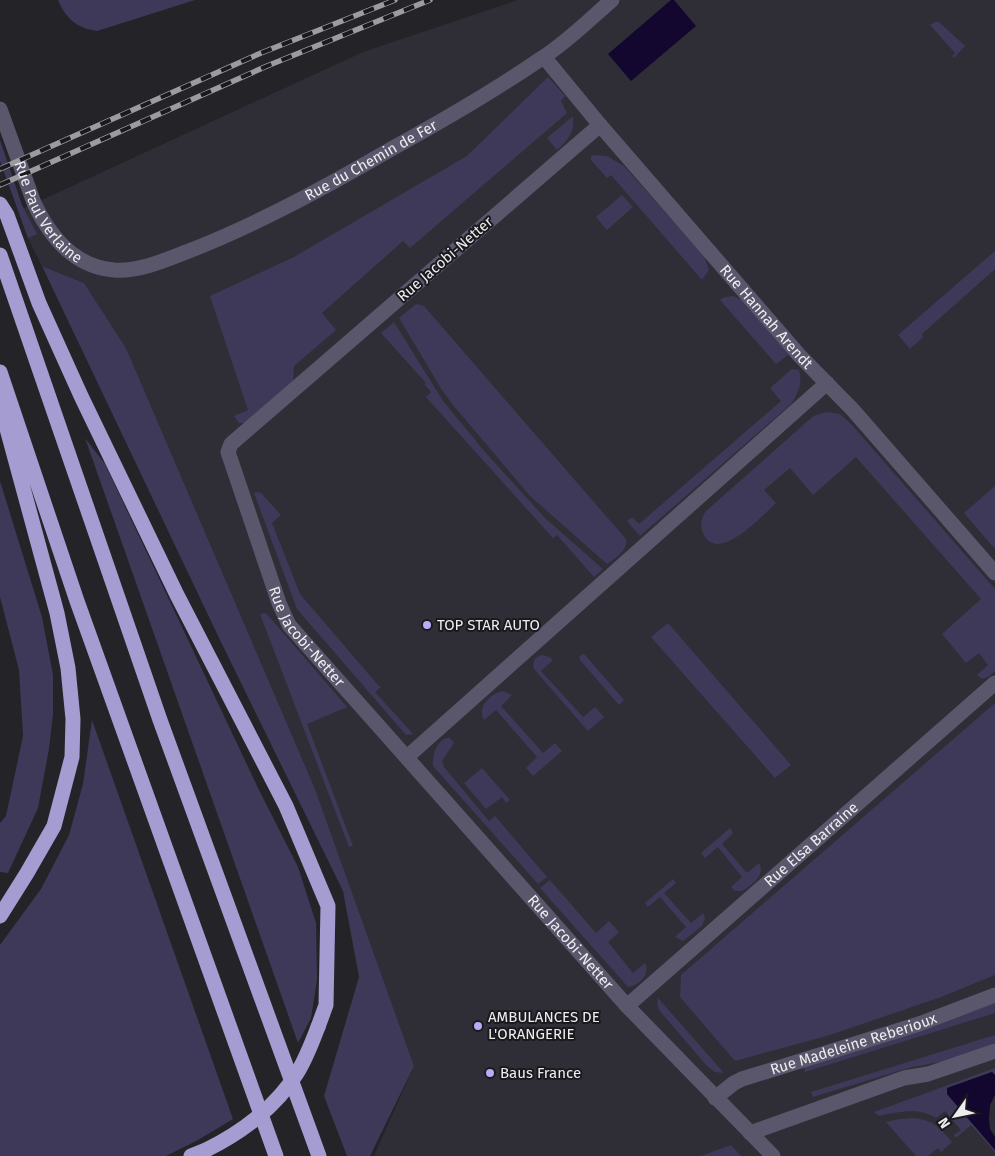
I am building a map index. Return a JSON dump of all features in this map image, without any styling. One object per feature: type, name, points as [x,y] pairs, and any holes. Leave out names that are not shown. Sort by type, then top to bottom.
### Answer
[{"type":"highway","points":[[0,204],[6,215],[39,303],[81,396],[177,595],[286,806],[328,906],[326,1005],[298,1072],[284,1091],[266,1110],[242,1129],[225,1141],[191,1156]]},
{"type":"highway","points":[[0,255],[160,720],[319,1155]]},
{"type":"highway","points":[[0,372],[77,601],[276,1156]]},
{"type":"highway","points":[[0,401],[57,613],[68,668],[73,719],[72,757],[54,826],[27,874],[0,916]]},
{"type":"street","name":"Rue du Chemin de Fer","points":[[105,268],[115,270],[128,269],[159,262],[254,224],[310,195],[415,136],[544,57],[612,0]]},
{"type":"street","name":"Rue Hannah Arendt","points":[[544,57],[600,125],[799,355],[853,410],[995,573]]},
{"type":"street","name":"Rue Paul Verlaine","points":[[0,109],[34,203],[49,230],[70,252],[83,262],[105,268]]},
{"type":"street","name":"Rue Jacobi-Netter","points":[[600,125],[231,444],[228,452],[279,603],[289,626],[628,1006],[772,1156]]},
{"type":"street","points":[[407,757],[827,383]]},
{"type":"street","name":"Rue Elsa Barraine","points":[[628,1006],[995,683]]},
{"type":"street","name":"Rue Madeleine Reberioux","points":[[716,1098],[742,1079],[919,1024],[995,996]]},
{"type":"street","points":[[750,1132],[904,1078],[928,1074],[995,1051]]},
{"type":"shaded area","points":[[58,0],[195,0],[97,31],[78,25],[65,12]]},
{"type":"shaded area","points":[[518,0],[995,0],[995,1156],[374,1156],[414,1066],[315,789],[126,348],[84,283],[42,266],[28,238],[18,211],[363,52]]},
{"type":"shaded area","points":[[671,0],[674,0],[696,26],[631,81],[608,54]]},
{"type":"shaded area","points":[[939,22],[965,46],[954,58],[952,56],[955,53],[930,25]]},
{"type":"shaded area","points":[[548,77],[565,96],[561,101],[567,113],[410,248],[403,241],[322,313],[336,330],[294,366],[293,381],[245,423],[239,423],[234,416],[248,410],[210,296],[294,257],[467,156]]},
{"type":"shaded area","points":[[573,116],[572,131],[557,150],[547,138]]},
{"type":"shaded area","points":[[0,140],[22,205],[37,234],[28,238],[0,161]]},
{"type":"shaded area","points":[[593,155],[607,156],[624,166],[704,256],[709,270],[702,280],[611,175],[607,178],[591,160]]},
{"type":"shaded area","points":[[622,195],[633,207],[607,230],[596,217]]},
{"type":"shaded area","points":[[995,251],[995,269],[922,334],[923,337],[910,349],[898,335]]},
{"type":"shaded area","points":[[42,266],[84,283],[126,348],[315,789],[414,1066],[370,1156],[347,1156],[324,1096],[359,977],[343,891],[220,640]]},
{"type":"shaded area","points":[[733,296],[742,300],[788,355],[776,364],[720,300]]},
{"type":"shaded area","points":[[416,304],[424,306],[626,539],[623,550],[607,564],[530,496],[453,405],[399,318]]},
{"type":"shaded area","points":[[394,322],[443,401],[485,452],[545,518],[603,569],[594,577],[557,535],[553,538],[426,397],[431,392],[424,384],[426,383],[381,333]]},
{"type":"shaded area","points":[[792,369],[799,370],[800,383],[798,392],[791,404],[640,536],[627,521],[632,517],[639,524],[781,401],[770,388]]},
{"type":"shaded area","points":[[826,412],[840,414],[852,425],[995,589],[995,671],[988,677],[982,679],[977,675],[988,665],[979,653],[966,663],[942,634],[981,599],[856,457],[813,495],[790,468],[764,490],[776,503],[740,535],[718,544],[710,542],[703,533],[701,527],[706,511],[810,419]]},
{"type":"shaded area","points":[[85,438],[105,464],[258,788],[298,867],[316,923],[317,980],[311,1018],[298,1043]]},
{"type":"shaded area","points":[[0,481],[42,617],[53,675],[53,714],[49,749],[38,808],[8,873],[0,872],[0,823],[6,816],[23,736],[19,670],[0,597]]},
{"type":"shaded area","points":[[995,486],[995,549],[964,513]]},
{"type":"shaded area","points":[[254,493],[261,493],[281,515],[272,523],[300,594],[381,687],[375,692],[413,734],[406,735],[297,609]]},
{"type":"shaded area","points":[[266,613],[347,707],[307,724],[353,846],[349,847],[260,614]]},
{"type":"shaded area","points":[[668,623],[791,765],[775,778],[651,637]]},
{"type":"shaded area","points":[[582,654],[585,655],[624,700],[619,705],[580,660],[579,657]]},
{"type":"shaded area","points":[[542,655],[553,660],[541,671],[583,717],[595,707],[604,717],[588,731],[534,669],[535,658]]},
{"type":"shaded area","points":[[502,691],[512,695],[501,706],[543,753],[555,743],[562,751],[533,776],[526,768],[537,757],[496,710],[484,720],[482,715],[483,706],[486,702],[493,695]]},
{"type":"shaded area","points":[[995,703],[995,975],[941,997],[830,1035],[735,1061],[680,997],[681,975]]},
{"type":"shaded area","points":[[92,720],[233,1119],[166,1156],[0,1156],[0,945],[41,889],[69,835],[83,784]]},
{"type":"shaded area","points":[[446,738],[450,738],[454,743],[442,761],[444,767],[489,821],[495,816],[547,877],[538,884],[433,766],[435,750],[439,743]]},
{"type":"shaded area","points":[[482,768],[510,800],[506,803],[502,797],[486,809],[464,783]]},
{"type":"shaded area","points":[[730,828],[733,833],[722,844],[747,873],[759,863],[761,867],[761,872],[757,879],[742,891],[735,891],[731,887],[742,877],[718,847],[705,858],[701,853]]},
{"type":"shaded area","points":[[673,879],[676,883],[664,893],[691,923],[703,913],[705,918],[702,926],[683,941],[675,937],[686,927],[660,897],[648,907],[645,903]]},
{"type":"shaded area","points":[[550,880],[596,933],[609,921],[619,932],[608,942],[633,973],[645,963],[645,975],[640,982],[628,987],[540,888]]},
{"type":"shaded area","points":[[658,998],[724,1073],[715,1072],[707,1066],[659,1010]]},
{"type":"shaded area","points":[[995,1001],[995,1013],[805,1072],[804,1067]]},
{"type":"shaded area","points":[[995,1035],[995,1044],[951,1060],[912,1067],[813,1097],[811,1092]]},
{"type":"shaded area","points":[[995,1068],[995,1075],[992,1072],[947,1088],[947,1094],[995,1152],[971,1125],[956,1138],[954,1135],[961,1130],[945,1111],[936,1118],[916,1111],[879,1116],[874,1112]]},
{"type":"shaded area","points":[[992,1072],[995,1075],[995,1095],[990,1105],[989,1119],[990,1129],[995,1137],[995,1150],[947,1094],[947,1088]]},
{"type":"shaded area","points":[[914,1118],[927,1121],[936,1126],[952,1142],[941,1152],[938,1148],[928,1156],[916,1156],[886,1122]]},
{"type":"shaded area","points":[[731,1145],[741,1156],[701,1156]]},
{"type":"railway","points":[[0,169],[261,53],[395,0]]},
{"type":"railway","points":[[0,185],[267,66],[430,0]]},
{"type":"place","name":"TOP STAR AUTO","points":[[427,625]]},
{"type":"place","name":"AMBULANCES DE L'ORANGERIE","points":[[478,1026]]},
{"type":"place","name":"Baus France","points":[[490,1073]]}]
